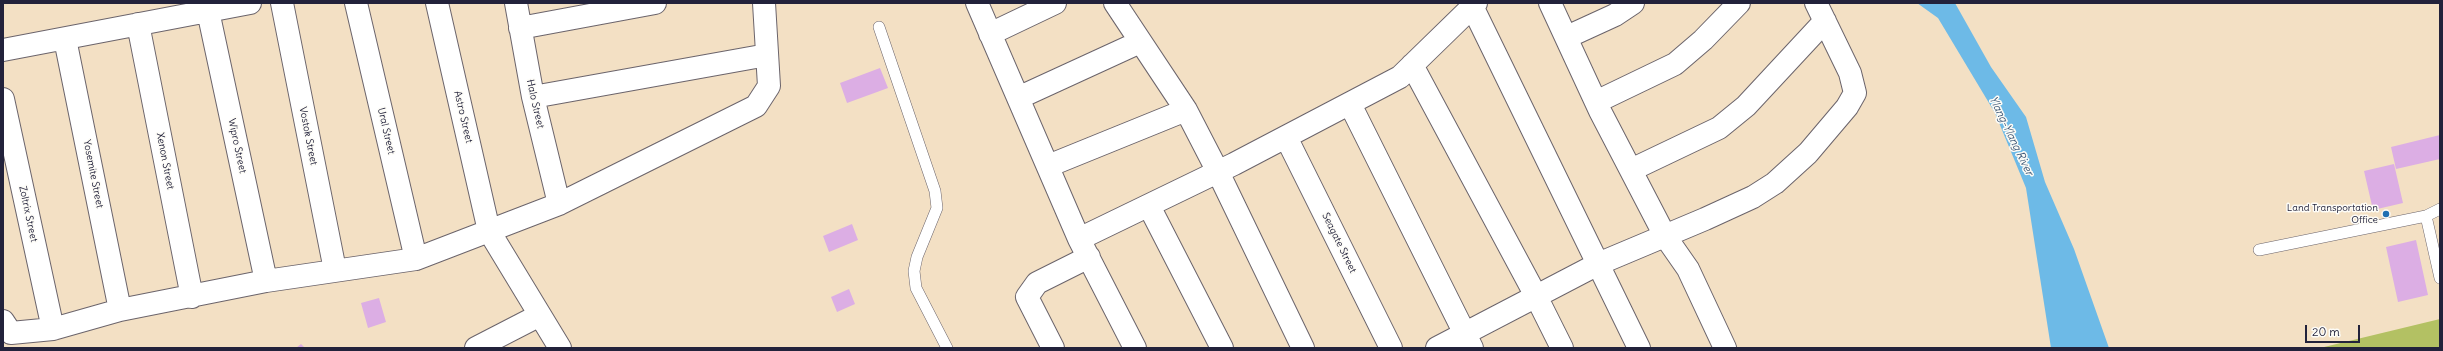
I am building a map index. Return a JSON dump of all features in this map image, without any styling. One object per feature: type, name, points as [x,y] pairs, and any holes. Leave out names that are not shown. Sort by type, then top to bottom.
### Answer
[{"type":"street","points":[[3,50],[250,3]]},
{"type":"street","name":"Vostok Street","points":[[282,3],[335,270]]},
{"type":"street","name":"Ural Street","points":[[356,3],[416,259]]},
{"type":"street","name":"Astro Street","points":[[437,3],[489,231],[560,348]]},
{"type":"street","name":"Halo Street","points":[[516,3],[533,97],[559,204]]},
{"type":"street","points":[[520,28],[655,3]]},
{"type":"street","points":[[3,321],[11,333],[53,329],[120,310],[335,270],[416,259],[559,204],[756,106],[769,86],[764,3]]},
{"type":"street","points":[[977,3],[1084,248],[1135,348]]},
{"type":"street","points":[[990,34],[1055,3]]},
{"type":"street","points":[[1115,3],[1186,110],[1218,172],[1303,348]]},
{"type":"street","points":[[1550,3],[1596,102],[1666,236],[1688,269],[1725,348]]},
{"type":"street","points":[[1566,37],[1615,15],[1633,3]]},
{"type":"street","points":[[1596,102],[1675,64],[1703,40],[1740,3]]},
{"type":"street","points":[[1053,348],[1027,297],[1030,289],[1037,283],[1084,248],[1149,206],[1286,138],[1400,77],[1474,5],[1639,348]]},
{"type":"street","name":"Wipro Street","points":[[208,11],[266,282]]},
{"type":"street","points":[[1436,348],[1469,341],[1536,296],[1598,264],[1666,236],[1753,197],[1775,183],[1808,153],[1847,107],[1855,93],[1852,80],[1821,12],[1746,106],[1719,128],[1631,170]]},
{"type":"street","name":"Xenon Street","points":[[138,24],[192,297]]},
{"type":"street","name":"Yosemite Street","points":[[65,38],[120,310]]},
{"type":"street","points":[[1018,98],[1140,42]]},
{"type":"street","points":[[533,97],[767,55]]},
{"type":"street","points":[[1412,65],[1536,296],[1562,348]]},
{"type":"street","name":"Zoltrix Street","points":[[3,100],[53,329]]},
{"type":"street","points":[[1350,104],[1469,341]]},
{"type":"street","points":[[1048,166],[1186,110]]},
{"type":"street","name":"Seagate Street","points":[[1286,138],[1391,348]]},
{"type":"street","points":[[1149,206],[1222,348]]},
{"type":"street","points":[[476,348],[540,315]]},
{"type":"lane","points":[[879,27],[935,191],[937,208],[917,257],[914,271],[916,288],[947,348]]},
{"type":"lane","points":[[2259,250],[2426,216],[2440,209]]},
{"type":"lane","points":[[2426,216],[2440,278]]},
{"type":"green space","points":[[2440,319],[2440,348],[2320,348]]},
{"type":"water","name":"Ylang-Ylang River","points":[[1917,3],[1955,3],[1991,67],[2026,117],[2045,182],[2074,249],[2109,348],[2051,348],[2026,188],[1995,113],[1938,18]]},
{"type":"building","points":[[880,68],[888,88],[847,103],[840,83]]},
{"type":"building","points":[[2440,135],[2440,159],[2396,169],[2391,147]]},
{"type":"building","points":[[2394,164],[2403,203],[2373,210],[2364,171]]},
{"type":"building","points":[[852,224],[858,240],[829,252],[823,236]]},
{"type":"building","points":[[2416,240],[2428,295],[2398,302],[2386,247]]},
{"type":"building","points":[[849,289],[855,304],[837,312],[831,297]]},
{"type":"building","points":[[379,298],[386,322],[368,328],[361,303]]},
{"type":"building","points":[[301,344],[305,348],[296,348]]},
{"type":"place","name":"Land Transportation Office","points":[[2386,214]]}]
